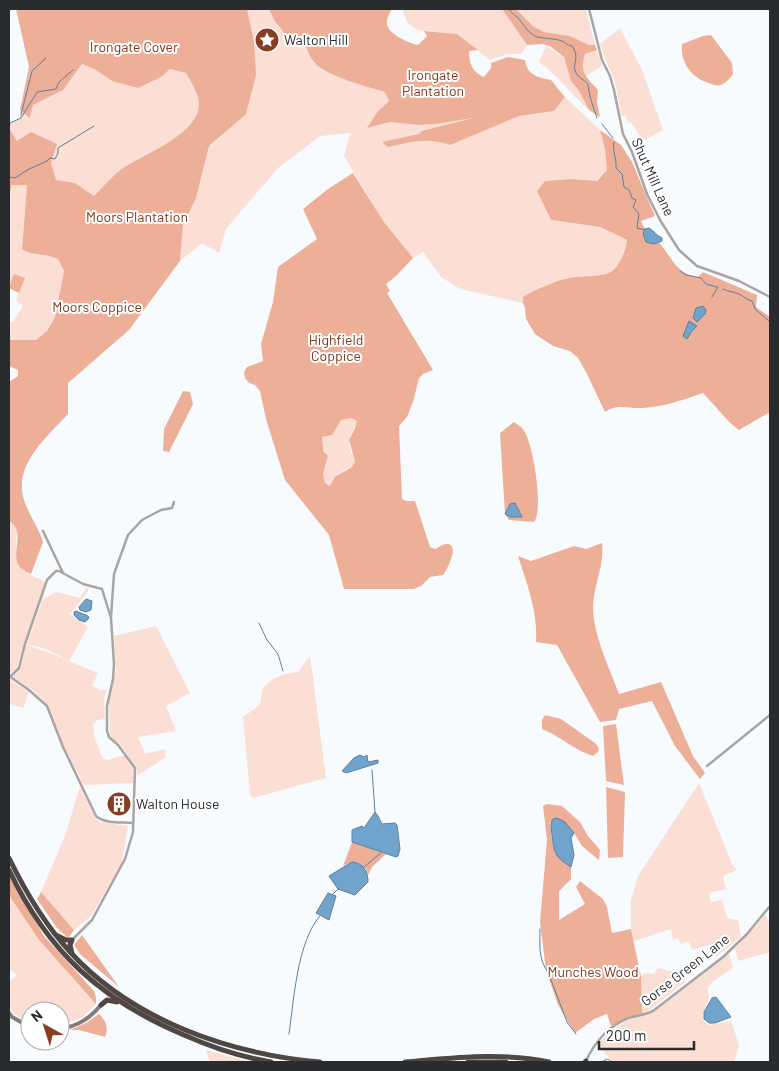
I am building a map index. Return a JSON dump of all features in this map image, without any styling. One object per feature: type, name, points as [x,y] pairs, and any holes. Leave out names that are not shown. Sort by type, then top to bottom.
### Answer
[{"type":"highway","points":[[9,858],[32,902],[72,955],[99,980],[122,997],[155,1016],[185,1029],[247,1050],[294,1060],[320,1062]]},
{"type":"highway","points":[[9,870],[22,897],[51,939],[73,964],[102,989],[140,1015],[193,1039],[228,1052],[270,1062]]},
{"type":"highway","points":[[56,935],[66,940],[72,940],[70,945],[72,955]]},
{"type":"highway","points":[[101,1005],[104,995],[102,989]]},
{"type":"highway","points":[[101,1005],[107,1000],[120,1002]]},
{"type":"highway","points":[[405,1062],[460,1056],[526,1058],[549,1062]]},
{"type":"highway","points":[[468,1062],[506,1062]]},
{"type":"street","name":"Shut Mill Lane","points":[[589,9],[602,60],[614,90],[622,134],[632,152],[647,194],[660,220],[679,250],[697,266],[739,281],[770,297]]},
{"type":"street","points":[[111,618],[114,574],[128,535],[142,520],[161,510],[172,508],[174,502]]},
{"type":"street","points":[[43,531],[64,574]]},
{"type":"street","points":[[72,940],[92,920],[125,859],[133,832],[135,768],[118,745],[109,737],[107,731],[107,706],[114,669],[111,618],[102,589],[83,584],[56,571],[47,580],[25,644],[19,668],[10,677],[47,706],[63,747],[96,816],[99,819],[110,822],[132,823]]},
{"type":"street","points":[[707,766],[770,715]]},
{"type":"street","name":"Gorse Green Lane","points":[[586,1062],[597,1042],[609,1030],[627,1019],[653,1011],[680,988],[723,957],[747,934],[770,906]]},
{"type":"street","points":[[70,1028],[84,1021],[101,1005]]},
{"type":"street","points":[[9,1013],[20,1021]]},
{"type":"shaded area","points":[[247,9],[269,9],[274,20],[305,38],[309,55],[313,61],[328,72],[385,92],[389,101],[378,111],[368,127],[390,122],[418,125],[436,124],[478,117],[422,131],[419,134],[388,146],[426,141],[450,144],[519,116],[554,111],[565,97],[600,130],[605,149],[607,170],[596,181],[571,179],[545,181],[538,191],[551,220],[599,227],[627,240],[624,253],[618,265],[612,271],[603,275],[575,277],[558,281],[523,297],[523,303],[460,289],[441,277],[423,252],[413,258],[384,222],[344,156],[351,133],[320,136],[278,168],[226,229],[219,253],[202,243],[180,261],[183,225],[196,198],[209,146],[224,134],[254,41]]},
{"type":"shaded area","points":[[402,9],[502,9],[527,45],[521,54],[507,54],[490,60],[457,34],[417,30],[407,22]]},
{"type":"shaded area","points":[[516,9],[586,9],[595,45],[589,45],[570,36],[544,32],[533,26]]},
{"type":"shaded area","points":[[620,28],[643,72],[663,130],[643,141],[631,122],[628,123],[626,116],[621,116],[615,84],[600,44]]},
{"type":"shaded area","points":[[546,46],[564,57],[571,81],[579,91],[589,110],[539,62]]},
{"type":"shaded area","points":[[597,50],[602,66],[586,76],[583,68],[585,54]]},
{"type":"shaded area","points":[[82,64],[96,70],[112,81],[161,77],[170,69],[186,73],[198,98],[198,109],[193,120],[185,129],[163,146],[125,166],[94,196],[75,183],[56,181],[51,163],[24,147],[10,130],[10,123],[20,118],[20,110],[30,118],[33,105],[63,90]]},
{"type":"shaded area","points":[[12,185],[27,185],[22,249],[36,255],[53,256],[58,259],[64,271],[55,317],[47,331],[36,340],[9,340],[9,322],[13,322],[23,306],[16,301],[24,278],[14,274],[9,288],[9,195]]},
{"type":"shaded area","points":[[351,418],[357,421],[349,441],[355,462],[352,467],[344,470],[331,486],[325,483],[323,474],[327,462],[322,437],[332,435],[341,419]]},
{"type":"shaded area","points":[[9,521],[17,529],[16,550],[23,571],[45,582],[17,667],[9,673]]},
{"type":"shaded area","points":[[86,588],[89,588],[87,593],[70,614],[88,627],[69,661],[46,649],[27,644],[43,599],[56,592],[80,598]]},
{"type":"shaded area","points":[[156,626],[190,693],[166,706],[176,731],[138,737],[145,754],[165,749],[166,757],[137,776],[137,769],[120,744],[115,742],[110,735],[109,698],[116,669],[114,636]]},
{"type":"shaded area","points":[[26,645],[98,673],[92,686],[100,690],[107,689],[104,697],[105,719],[97,720],[93,725],[94,736],[103,759],[108,760],[124,755],[134,769],[133,783],[84,785],[64,747],[48,705],[34,691],[13,677],[21,667]]},
{"type":"shaded area","points":[[310,656],[326,778],[253,798],[250,794],[243,717],[259,705],[263,689],[270,681],[283,675],[298,672]]},
{"type":"shaded area","points":[[9,679],[29,692],[23,708],[9,704]]},
{"type":"shaded area","points":[[699,783],[732,864],[737,870],[723,876],[726,889],[709,893],[711,902],[722,900],[727,918],[738,920],[741,937],[716,957],[709,945],[692,950],[689,941],[681,944],[678,938],[673,940],[671,929],[634,941],[631,928],[631,900],[638,876]]},
{"type":"shaded area","points":[[80,786],[94,816],[100,822],[128,826],[121,866],[91,916],[74,930],[41,892],[65,836]]},
{"type":"shaded area","points":[[9,894],[39,940],[96,1004],[83,1017],[70,1022],[70,1001],[20,1001],[20,1017],[12,1012],[10,1008],[9,982],[17,975],[9,969]]},
{"type":"shaded area","points":[[765,915],[770,923],[770,952],[738,961],[735,949]]},
{"type":"shaded area","points":[[729,953],[733,968],[712,982],[708,988],[709,999],[702,1015],[704,1021],[709,1025],[731,1021],[739,1045],[734,1062],[613,1062],[597,1044],[626,1021],[654,1012]]},
{"type":"shaded area","points":[[658,968],[669,971],[678,970],[685,982],[642,1014],[641,976],[646,973],[654,974]]},
{"type":"shaded area","points":[[206,1050],[251,1062],[210,1062]]},
{"type":"green space","points":[[16,9],[247,9],[254,41],[256,75],[246,114],[209,146],[196,198],[183,225],[180,261],[129,330],[68,383],[68,414],[44,439],[25,468],[22,479],[23,498],[43,542],[31,574],[22,569],[18,563],[16,556],[17,533],[15,526],[9,521],[9,382],[18,376],[18,370],[9,366],[9,340],[36,340],[47,331],[55,317],[64,271],[58,259],[22,249],[27,185],[12,185],[9,195],[9,128],[17,141],[31,132],[57,144],[51,163],[56,180],[75,183],[94,196],[121,170],[164,145],[186,129],[194,120],[198,109],[198,98],[186,73],[170,69],[161,77],[138,88],[112,81],[96,70],[82,64],[63,90],[33,105],[30,118],[20,110],[29,67]]},
{"type":"green space","name":"Irongate Plantation","points":[[269,9],[392,9],[387,19],[387,25],[400,38],[418,45],[427,36],[424,31],[457,34],[478,50],[469,51],[469,55],[472,67],[480,75],[484,77],[491,68],[491,63],[508,57],[525,60],[530,72],[551,80],[565,97],[554,111],[519,116],[450,145],[426,141],[388,147],[382,142],[419,134],[422,131],[473,118],[418,125],[390,122],[367,128],[378,111],[389,101],[385,92],[348,80],[320,68],[309,55],[305,38],[285,34],[274,20]]},
{"type":"green space","points":[[502,9],[516,9],[533,26],[544,32],[570,36],[589,45],[595,45],[597,50],[585,54],[583,70],[598,90],[597,102],[600,117],[589,110],[579,91],[571,81],[564,57],[551,47],[543,44],[527,45]]},
{"type":"green space","points":[[711,35],[732,63],[733,74],[726,82],[720,85],[714,85],[697,77],[688,69],[683,57],[682,44]]},
{"type":"green space","points":[[600,130],[621,145],[632,162],[655,216],[641,221],[676,266],[685,273],[698,277],[703,272],[757,295],[756,307],[770,317],[770,412],[739,430],[703,393],[658,406],[642,408],[618,407],[605,412],[578,358],[570,351],[553,346],[535,334],[526,319],[523,297],[564,279],[598,276],[608,273],[618,265],[624,253],[627,240],[600,227],[551,220],[537,191],[545,181],[571,179],[597,181],[607,170],[605,149]]},
{"type":"green space","name":"Highfield Coppice","points":[[353,173],[384,222],[413,258],[386,284],[390,291],[387,293],[433,370],[419,378],[407,417],[399,426],[402,499],[415,501],[430,547],[435,549],[445,544],[450,545],[453,552],[450,563],[443,575],[430,577],[421,586],[414,589],[344,589],[329,535],[285,480],[266,419],[260,391],[245,378],[244,372],[247,367],[263,361],[261,344],[273,302],[278,267],[317,239],[303,209],[328,189]],"holes":[[[351,418],[357,421],[349,440],[355,462],[352,467],[335,477],[330,486],[325,483],[323,474],[328,456],[324,452],[322,437],[332,435],[341,420]]]},
{"type":"green space","points":[[14,274],[25,278],[19,293],[9,288]]},
{"type":"green space","points":[[183,391],[190,392],[193,404],[169,452],[163,451],[164,429]]},
{"type":"green space","points":[[514,422],[522,428],[527,436],[534,461],[538,505],[534,522],[509,520],[505,514],[500,433]]},
{"type":"green space","points":[[602,543],[602,559],[593,608],[594,619],[603,652],[619,694],[661,682],[693,756],[705,773],[700,779],[675,746],[652,701],[619,709],[616,720],[600,722],[557,645],[536,642],[534,609],[518,556],[531,561],[574,546],[586,549]]},
{"type":"green space","points":[[545,715],[561,719],[595,743],[599,748],[598,752],[593,756],[542,729],[542,720]]},
{"type":"green space","points":[[616,724],[624,785],[606,781],[603,726]]},
{"type":"green space","points":[[606,787],[625,792],[623,857],[608,858]]},
{"type":"green space","name":"Munches Wood","points":[[547,804],[562,806],[580,822],[588,836],[600,850],[599,860],[582,846],[574,833],[550,823],[554,849],[560,858],[571,867],[571,879],[559,891],[559,920],[585,904],[576,887],[580,881],[603,899],[607,907],[612,933],[631,929],[641,976],[642,1014],[611,1026],[607,1014],[594,1019],[575,1033],[558,1005],[546,970],[540,922],[547,840],[543,806]]},
{"type":"green space","points":[[352,842],[386,854],[372,867],[368,875],[366,869],[352,862],[343,866]]},
{"type":"green space","points":[[9,876],[44,936],[94,991],[96,1004],[39,940],[9,894]]},
{"type":"green space","points":[[41,892],[74,930],[68,938],[57,928],[37,899]]},
{"type":"green space","points":[[82,935],[119,987],[80,954],[74,945]]},
{"type":"green space","points":[[99,1014],[106,1024],[105,1037],[79,1030],[70,1030],[86,1023]]},
{"type":"water","points":[[645,229],[651,229],[662,238],[662,241],[654,244],[646,242],[643,234]]},
{"type":"water","points":[[703,306],[706,310],[705,314],[697,322],[693,318],[696,308]]},
{"type":"water","points":[[689,321],[697,326],[687,339],[683,336]]},
{"type":"water","points":[[515,503],[522,517],[510,517],[505,514],[510,504]]},
{"type":"water","points":[[86,599],[92,601],[91,610],[86,612],[80,610],[79,607]]},
{"type":"water","points":[[76,611],[89,618],[85,622],[79,620],[74,615]]},
{"type":"water","points":[[360,755],[364,757],[367,755],[368,762],[378,760],[378,763],[346,773],[342,771],[354,758]]},
{"type":"water","points":[[375,812],[382,824],[395,823],[397,825],[400,849],[396,857],[352,842],[352,830],[362,826],[364,828]]},
{"type":"water","points":[[557,818],[565,822],[574,833],[571,838],[574,855],[571,867],[556,854],[551,825],[553,819]]},
{"type":"water","points":[[352,862],[362,866],[368,878],[368,882],[355,895],[338,889],[329,876]]},
{"type":"water","points":[[328,893],[336,896],[329,920],[316,913]]},
{"type":"water","points":[[716,997],[731,1017],[715,1023],[709,1023],[704,1019],[704,1012],[712,998]]},
{"type":"waterway","points":[[509,9],[528,31],[537,37],[559,40],[572,46],[576,54],[576,73],[588,84],[597,118]]},
{"type":"waterway","points":[[21,115],[32,71],[46,58]]},
{"type":"waterway","points":[[9,129],[10,123],[21,118],[37,92],[56,89],[59,82],[73,70]]},
{"type":"waterway","points":[[602,124],[613,138]]},
{"type":"waterway","points":[[9,177],[15,178],[50,158],[55,159],[58,148],[94,126]]},
{"type":"waterway","points":[[614,142],[616,168],[622,174],[624,187],[629,190],[632,198],[636,200],[633,207],[639,214],[637,228],[645,230]]},
{"type":"waterway","points":[[680,271],[686,275],[701,278],[706,284],[717,287]]},
{"type":"waterway","points":[[712,297],[718,287]]},
{"type":"waterway","points":[[723,289],[752,301],[755,309],[770,322]]},
{"type":"waterway","points":[[259,623],[267,640],[278,654],[283,671]]},
{"type":"waterway","points":[[372,770],[375,812]]},
{"type":"waterway","points":[[364,867],[381,853]]},
{"type":"waterway","points":[[332,895],[338,889]]},
{"type":"waterway","points":[[289,1034],[301,956],[312,927],[320,916]]},
{"type":"waterway","points":[[540,929],[540,952],[543,962],[567,1022],[576,1034]]},
{"type":"waterway","points":[[603,1061],[608,1059],[612,1062]]},
{"type":"place","name":"Walton Hill","points":[[267,40]]},
{"type":"place","name":"Walton House","points":[[119,804]]},
{"type":"park label","name":"Irongate Cover","points":[[134,47]]},
{"type":"park label","name":"Moors Plantation","points":[[137,217]]},
{"type":"park label","name":"Moors Coppice","points":[[97,307]]}]
